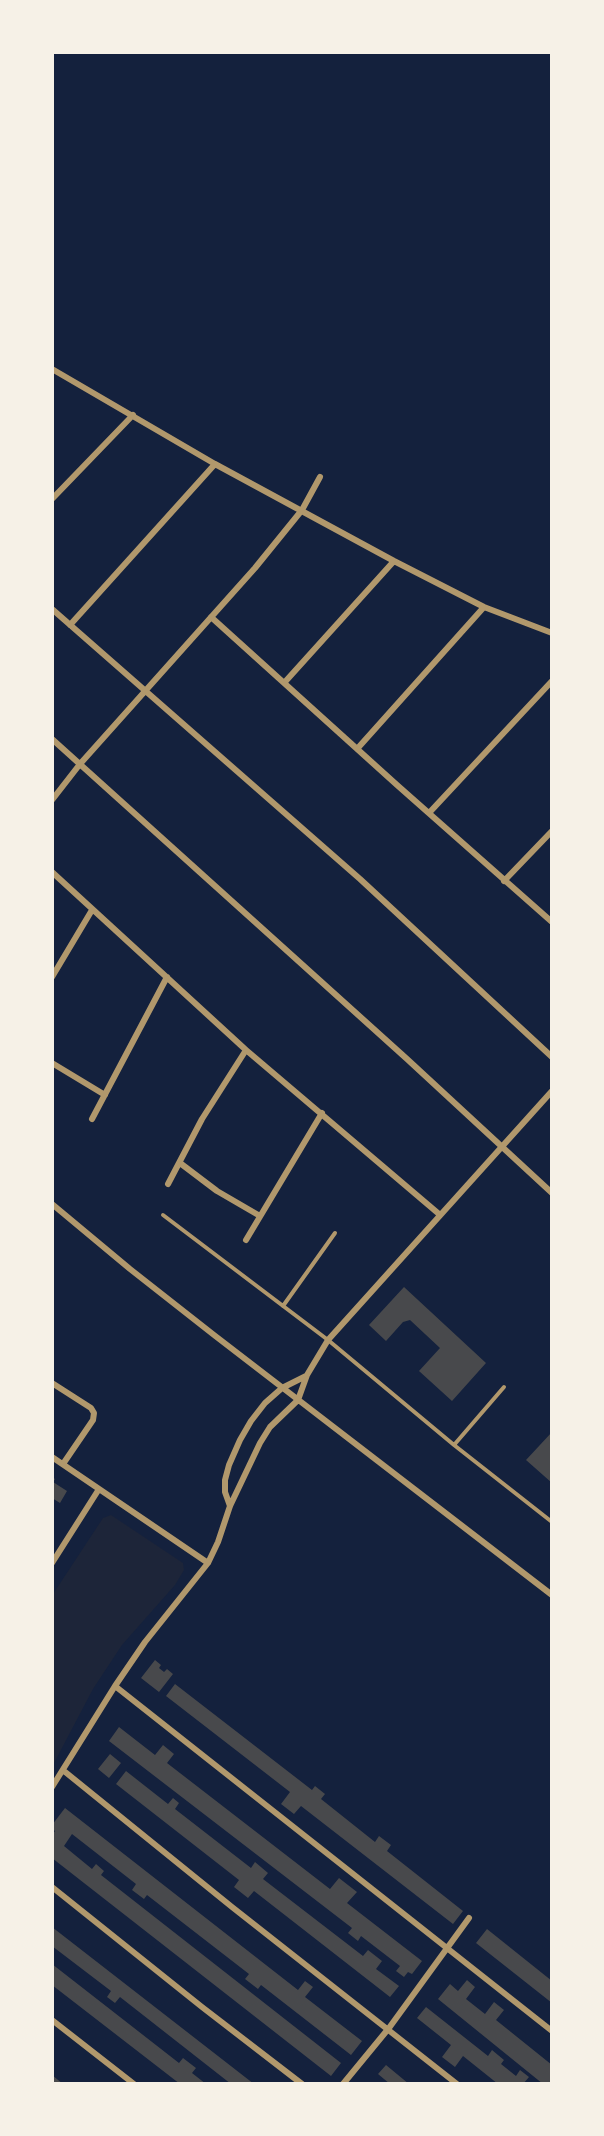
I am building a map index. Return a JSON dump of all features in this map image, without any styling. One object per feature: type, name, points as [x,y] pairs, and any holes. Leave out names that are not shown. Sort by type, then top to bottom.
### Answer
[{"type":"street","points":[[52,369],[215,464],[394,561],[484,607],[552,633]]},
{"type":"street","points":[[52,499],[133,415]]},
{"type":"street","points":[[70,625],[215,464]]},
{"type":"street","points":[[52,800],[80,764],[255,568],[302,510],[320,477]]},
{"type":"street","points":[[284,683],[394,561]]},
{"type":"street","points":[[357,749],[484,607]]},
{"type":"street","points":[[52,609],[360,879],[552,1057]]},
{"type":"street","points":[[211,616],[552,922]]},
{"type":"street","points":[[429,813],[552,681]]},
{"type":"street","points":[[52,739],[502,1145],[552,1193]]},
{"type":"street","points":[[504,881],[552,831]]},
{"type":"street","points":[[52,872],[246,1050],[439,1215]]},
{"type":"street","points":[[52,977],[92,910]]},
{"type":"street","points":[[92,1119],[167,977]]},
{"type":"street","points":[[168,1184],[202,1119],[246,1050]]},
{"type":"street","points":[[52,1063],[105,1095]]},
{"type":"street","points":[[52,1787],[145,1642],[208,1563],[230,1506],[260,1443],[270,1427],[298,1400],[307,1375],[328,1340],[552,1091]]},
{"type":"street","points":[[246,1240],[322,1113]]},
{"type":"street","points":[[180,1163],[217,1191],[260,1216]]},
{"type":"street","points":[[52,1204],[130,1269],[282,1388],[552,1595]]},
{"type":"street","points":[[230,1506],[225,1492],[225,1480],[240,1440],[251,1421],[265,1403],[282,1388],[307,1375]]},
{"type":"street","points":[[52,1383],[91,1408],[94,1413],[93,1420],[63,1464]]},
{"type":"street","points":[[52,1457],[208,1563]]},
{"type":"street","points":[[52,1563],[99,1489]]},
{"type":"street","points":[[115,1686],[552,2031]]},
{"type":"street","points":[[64,1771],[457,2084]]},
{"type":"street","points":[[52,1887],[302,2084]]},
{"type":"street","points":[[343,2084],[389,2028],[469,1918]]},
{"type":"street","points":[[52,2020],[134,2084]]},
{"type":"lane","points":[[163,1215],[328,1340],[454,1445],[552,1522]]},
{"type":"lane","points":[[283,1306],[335,1233]]},
{"type":"lane","points":[[454,1445],[504,1387]]},
{"type":"shaded area","points":[[111,1515],[183,1563],[184,1570],[175,1585],[122,1645],[93,1689],[53,1765],[53,1594],[103,1518]]},
{"type":"building","points":[[404,1287],[486,1363],[452,1401],[419,1371],[440,1348],[410,1320],[403,1322],[386,1341],[369,1325]]},
{"type":"building","points":[[552,1432],[552,1483],[526,1460]]},
{"type":"building","points":[[52,1477],[55,1479],[53,1482],[67,1491],[60,1503],[52,1498]]},
{"type":"building","points":[[155,1660],[164,1672],[167,1669],[173,1674],[159,1692],[141,1678]]},
{"type":"building","points":[[175,1684],[312,1790],[315,1786],[325,1794],[321,1799],[375,1842],[379,1836],[391,1845],[387,1851],[463,1911],[453,1924],[301,1806],[294,1814],[281,1804],[290,1792],[166,1696]]},
{"type":"building","points":[[119,1727],[155,1755],[163,1745],[174,1754],[167,1763],[330,1889],[339,1878],[357,1892],[347,1903],[422,1961],[412,1974],[408,1972],[404,1977],[396,1971],[400,1966],[361,1936],[358,1941],[348,1933],[352,1928],[109,1741]]},
{"type":"building","points":[[110,1754],[121,1763],[109,1778],[98,1769]]},
{"type":"building","points":[[126,1771],[168,1804],[173,1798],[179,1803],[175,1809],[251,1868],[255,1862],[268,1873],[263,1879],[363,1956],[368,1950],[382,1961],[376,1969],[399,1986],[390,1997],[254,1891],[248,1898],[234,1887],[239,1880],[116,1784]]},
{"type":"building","points":[[65,1808],[298,1990],[305,1981],[313,1987],[305,1997],[362,2041],[351,2055],[261,1985],[258,1989],[245,1979],[249,1974],[147,1895],[144,1899],[132,1890],[136,1884],[72,1834],[64,1846],[92,1869],[96,1864],[104,1871],[101,1875],[341,2063],[331,2076],[52,1858],[52,1835],[55,1831],[52,1825]]},
{"type":"building","points":[[52,1927],[254,2084],[231,2084],[120,1997],[115,2003],[107,1997],[111,1991],[52,1946]]},
{"type":"building","points":[[487,1929],[552,1981],[552,2003],[476,1943]]},
{"type":"building","points":[[52,1964],[179,2063],[183,2058],[196,2068],[192,2073],[206,2084],[180,2084],[52,1985]]},
{"type":"building","points":[[467,1980],[475,1987],[466,1999],[485,2014],[494,2002],[504,2010],[496,2020],[552,2065],[552,2084],[543,2084],[438,1999],[450,1984],[458,1991]]},
{"type":"building","points":[[426,2007],[488,2056],[492,2050],[504,2060],[501,2064],[516,2076],[520,2070],[529,2077],[523,2084],[498,2084],[463,2056],[455,2067],[442,2057],[451,2045],[417,2018]]},
{"type":"building","points":[[386,2065],[409,2084],[390,2084],[378,2074]]},
{"type":"building","points":[[52,2075],[63,2084],[52,2084]]}]
